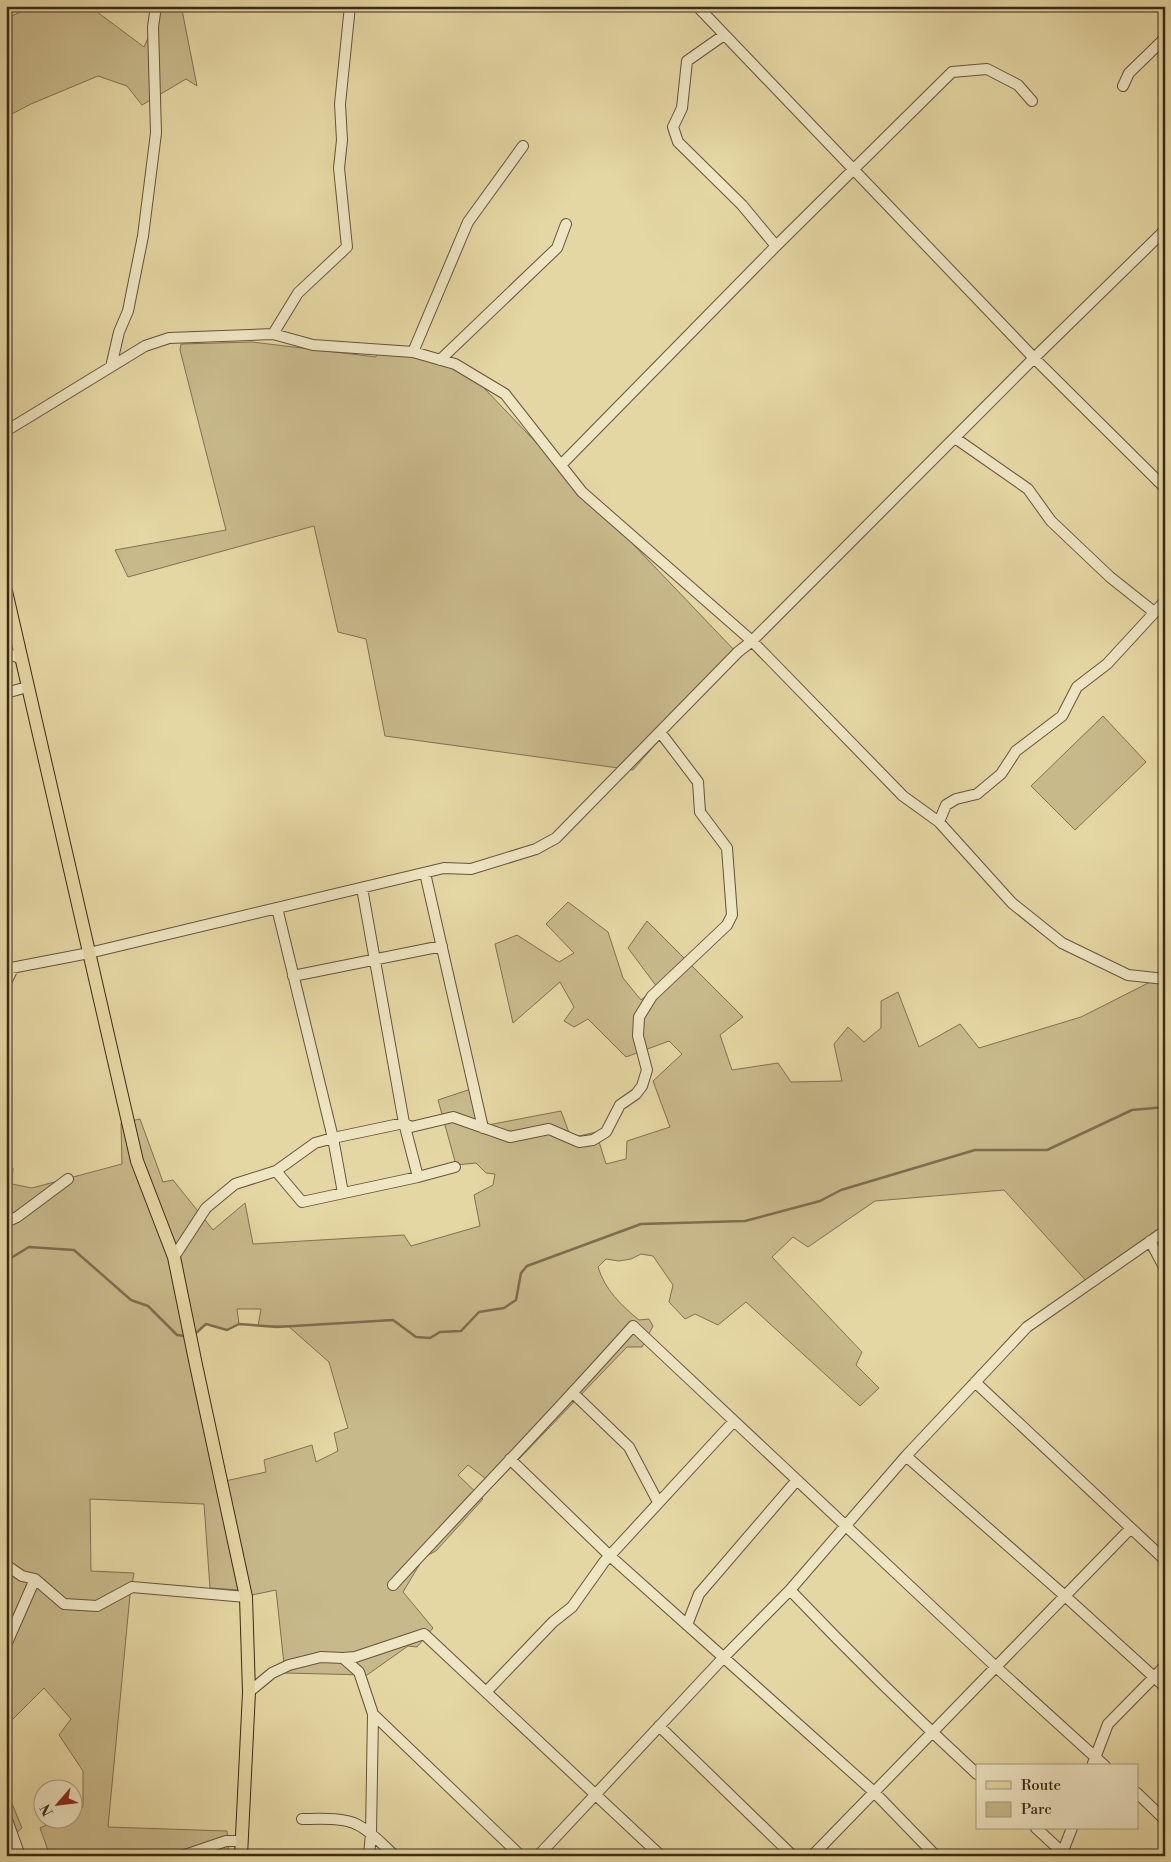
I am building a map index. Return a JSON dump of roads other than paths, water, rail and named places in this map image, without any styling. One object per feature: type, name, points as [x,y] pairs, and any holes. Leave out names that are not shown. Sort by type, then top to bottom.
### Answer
[{"type":"main road","points":[[6,591],[137,1161],[174,1257],[246,1596],[249,1692],[241,1856]]},
{"type":"street","points":[[111,367],[119,332],[128,311],[144,226],[156,133],[153,27],[156,6]]},
{"type":"street","points":[[273,334],[298,293],[348,247],[339,168],[342,140],[340,104],[350,6]]},
{"type":"street","points":[[697,6],[1034,358],[1165,488]]},
{"type":"street","points":[[724,35],[687,61],[682,108],[673,127],[678,142],[742,205],[776,246]]},
{"type":"street","points":[[1123,86],[1130,73],[1165,38]]},
{"type":"street","points":[[561,465],[776,246],[952,72],[987,69],[1018,85],[1032,101]]},
{"type":"street","points":[[413,352],[468,222],[523,146]]},
{"type":"street","points":[[440,360],[556,248],[566,224]]},
{"type":"street","points":[[6,983],[10,968],[89,953],[444,868],[471,869],[536,849],[556,838],[738,652],[752,641],[1034,358],[1165,230]]},
{"type":"street","points":[[6,431],[145,346],[169,338],[273,334],[313,345],[413,352],[455,364],[504,394],[582,492],[752,641],[903,796],[939,822],[1012,903],[1062,944],[1128,975],[1165,979]]},
{"type":"street","points":[[955,438],[1028,489],[1051,521],[1110,577],[1154,612]]},
{"type":"street","points":[[939,822],[946,805],[956,799],[977,794],[1001,774],[1016,751],[1062,716],[1077,687],[1107,664],[1165,601]]},
{"type":"street","points":[[6,653],[20,658]]},
{"type":"street","points":[[6,692],[27,687]]},
{"type":"street","points":[[174,1257],[206,1208],[235,1184],[276,1171],[315,1143],[404,1123],[411,1127],[453,1117],[510,1138],[549,1129],[579,1142],[593,1140],[606,1132],[620,1105],[636,1094],[642,1086],[646,1070],[638,1036],[639,1017],[652,996],[727,925],[732,915],[727,848],[700,812],[698,782],[660,732]]},
{"type":"street","points":[[425,873],[483,1128]]},
{"type":"street","points":[[362,888],[404,1123],[418,1177]]},
{"type":"street","points":[[277,908],[333,1138],[343,1193]]},
{"type":"street","points":[[293,976],[442,946]]},
{"type":"street","points":[[6,1046],[6,1070]]},
{"type":"street","points":[[276,1171],[302,1202],[455,1167]]},
{"type":"street","points":[[6,1222],[17,1217],[68,1179]]},
{"type":"street","points":[[538,1856],[724,1657],[790,1590],[906,1456],[1027,1327],[1165,1231]]},
{"type":"street","points":[[1150,1241],[1165,1270]]},
{"type":"street","points":[[393,1585],[510,1459],[574,1394],[633,1326],[996,1667],[1093,1761],[1108,1724],[1165,1666]]},
{"type":"street","points":[[975,1382],[1165,1560]]},
{"type":"street","points":[[574,1394],[629,1446],[658,1502]]},
{"type":"street","points":[[486,1692],[553,1622],[572,1607],[604,1562],[734,1420]]},
{"type":"street","points":[[906,1456],[1165,1687]]},
{"type":"street","points":[[510,1459],[610,1556],[874,1792],[936,1856]]},
{"type":"street","points":[[687,1626],[699,1594],[797,1480]]},
{"type":"street","points":[[812,1856],[1130,1529]]},
{"type":"street","points":[[6,1565],[22,1576],[35,1579],[64,1604],[97,1606],[132,1587],[246,1596]]},
{"type":"street","points":[[6,1645],[35,1579]]},
{"type":"street","points":[[790,1590],[833,1636],[932,1733],[976,1773]]},
{"type":"street","points":[[249,1692],[272,1673],[289,1665],[321,1657],[343,1658],[355,1656],[424,1634],[661,1856]]},
{"type":"street","points":[[343,1658],[360,1672],[373,1714],[369,1856]]},
{"type":"street","points":[[373,1714],[521,1856]]},
{"type":"street","points":[[659,1726],[794,1856]]},
{"type":"street","points":[[1138,1794],[1165,1820]]},
{"type":"street","points":[[6,1817],[20,1856]]},
{"type":"street","points":[[302,1819],[326,1819],[356,1824],[371,1833],[395,1856]]},
{"type":"street","points":[[1038,1830],[1061,1854],[1071,1830]]},
{"type":"street","points":[[182,1856],[226,1841],[241,1841]]},
{"type":"waterway","points":[[196,1333],[206,1324],[227,1330],[239,1324],[277,1327],[393,1320],[416,1337],[430,1338],[440,1332],[461,1331],[479,1312],[504,1308],[516,1300],[521,1273],[527,1266],[641,1224],[745,1221],[820,1201],[841,1190],[975,1150],[1047,1150],[1132,1110],[1165,1107]]},
{"type":"waterway","points":[[6,1261],[29,1247],[74,1250],[131,1300],[148,1306],[177,1335],[185,1336]]}]
